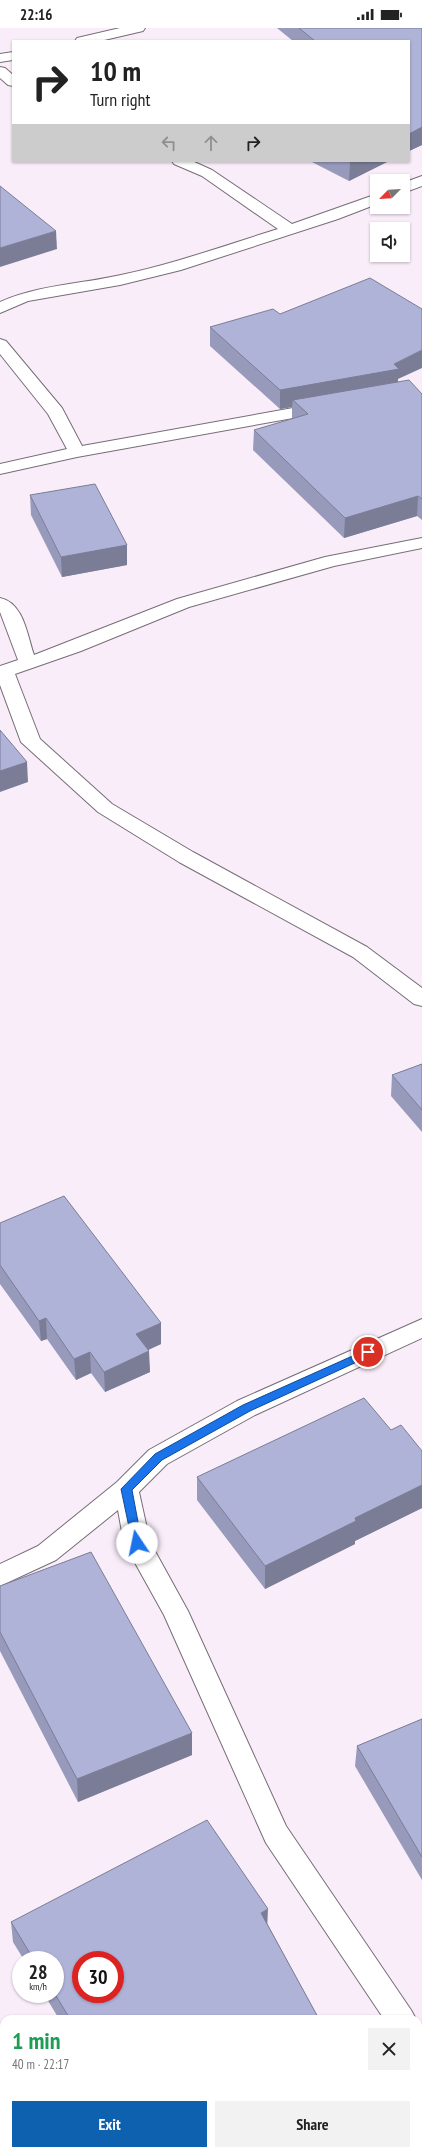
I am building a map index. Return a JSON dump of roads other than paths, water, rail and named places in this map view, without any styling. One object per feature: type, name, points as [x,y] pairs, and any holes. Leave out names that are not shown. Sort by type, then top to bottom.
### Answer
[{"type":"street","points":[[86,40],[138,28]]},
{"type":"street","points":[[0,58],[12,56]]},
{"type":"street","points":[[0,71],[12,81]]},
{"type":"street","points":[[181,162],[207,173],[290,230]]},
{"type":"street","points":[[410,185],[422,181]]},
{"type":"street","points":[[0,308],[24,298],[120,280],[175,267],[290,230],[370,201]]},
{"type":"street","points":[[0,344],[56,412],[77,452]]},
{"type":"street","points":[[0,469],[77,452],[338,405]]},
{"type":"street","points":[[422,543],[331,562],[183,604],[74,647],[2,672],[31,742],[105,808],[186,857],[360,952],[422,999]]},
{"type":"street","points":[[0,603],[10,611],[28,662]]},
{"type":"street","points":[[0,1576],[47,1553],[126,1489],[158,1457],[246,1408],[422,1328]]},
{"type":"street","points":[[126,1489],[137,1543],[175,1611],[276,1834],[398,2015]]}]
